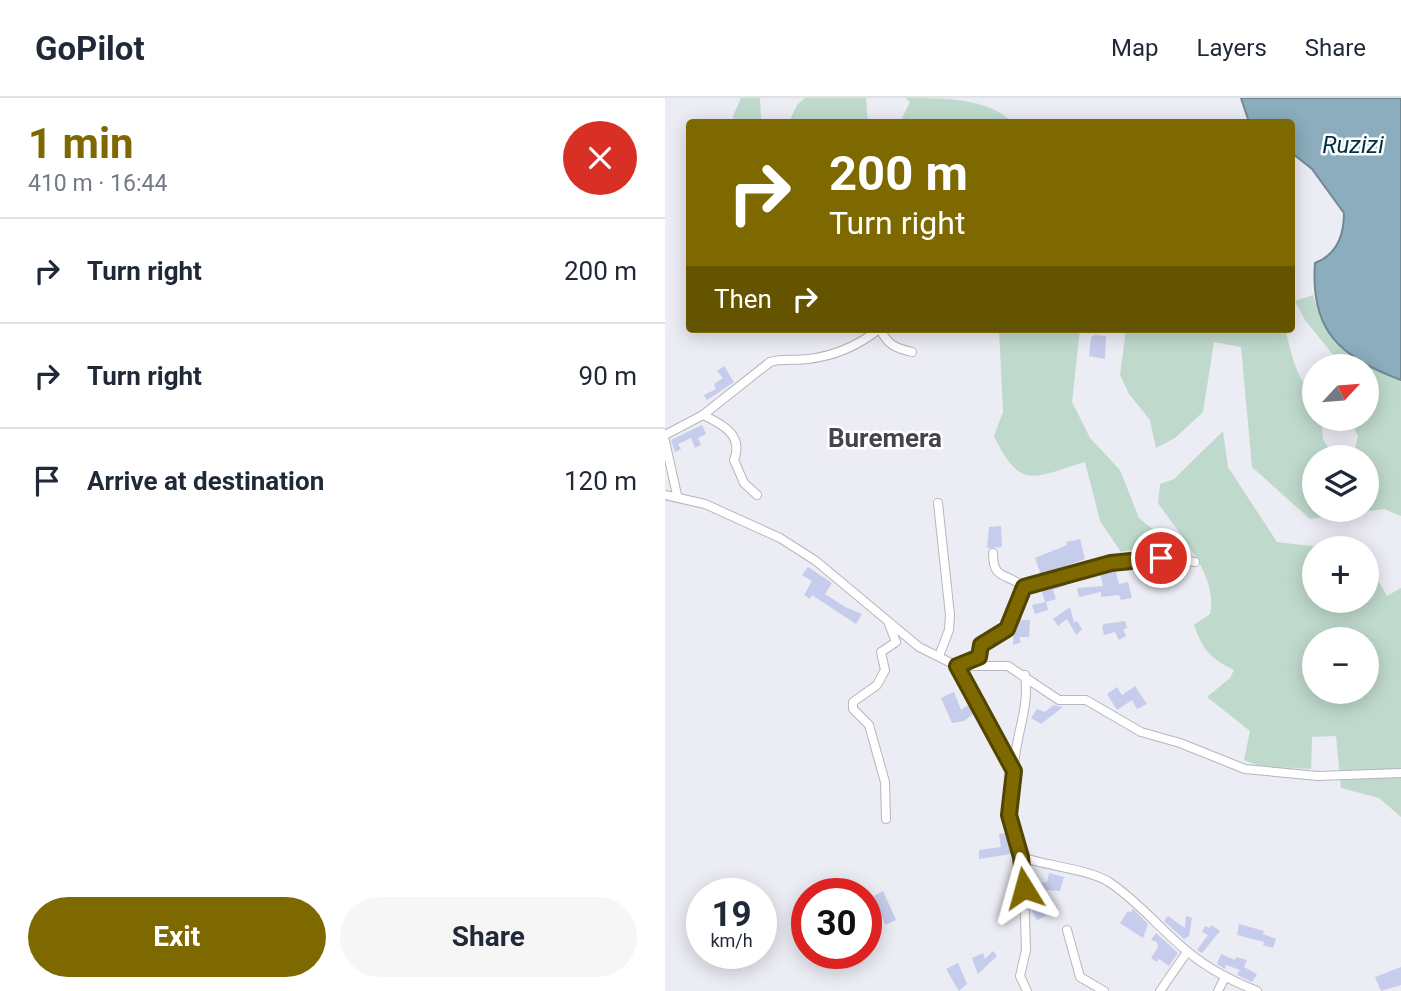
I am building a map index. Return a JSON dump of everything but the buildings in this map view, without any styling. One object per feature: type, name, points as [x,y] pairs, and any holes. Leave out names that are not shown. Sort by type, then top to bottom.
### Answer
[{"type":"street","points":[[665,435],[703,415],[770,362],[782,359],[811,359],[862,343],[875,333]]},
{"type":"street","points":[[882,333],[886,341],[895,348],[912,352]]},
{"type":"street","points":[[703,415],[727,427],[735,440],[737,452],[734,460],[744,483],[757,495]]},
{"type":"street","points":[[665,441],[677,495]]},
{"type":"street","points":[[665,495],[677,495],[738,518],[780,538],[815,561],[919,647],[957,666],[997,664],[1024,674],[1059,700],[1086,699],[1141,732],[1180,743],[1245,769],[1318,776],[1401,773]]},
{"type":"street","points":[[938,503],[950,615],[949,630],[939,656]]},
{"type":"street","points":[[993,552],[993,566],[998,574],[1024,587],[1133,558],[1195,562]]},
{"type":"street","points":[[957,666],[979,657],[981,645],[1007,629],[1024,587]]},
{"type":"street","points":[[886,819],[885,782],[869,725],[853,709],[853,702],[877,685],[885,670],[881,652],[896,642],[888,622]]},
{"type":"street","points":[[957,666],[1014,771]]},
{"type":"street","points":[[1024,674],[1028,695],[1015,753],[1009,815],[1021,857],[1026,950],[1020,976],[1027,991]]},
{"type":"street","points":[[1021,857],[1052,867],[1083,872],[1111,883],[1187,952],[1225,977],[1257,991]]},
{"type":"street","points":[[1067,930],[1080,977],[1104,991]]},
{"type":"street","points":[[1160,991],[1187,952]]},
{"type":"street","points":[[1218,991],[1225,977]]},
{"type":"green space","points":[[741,98],[760,98],[761,119],[734,119]]},
{"type":"green space","points":[[805,98],[866,98],[868,119],[790,119],[797,105]]},
{"type":"green space","points":[[906,98],[964,101],[990,108],[1008,119],[902,119],[910,102]]},
{"type":"green space","points":[[1313,295],[1326,327],[1350,354],[1332,354],[1305,320],[1295,301]]},
{"type":"green space","points":[[999,333],[1080,333],[1072,402],[1090,438],[1120,470],[1139,518],[1168,542],[1121,552],[1100,521],[1085,462],[1041,475],[1021,473],[1012,466],[994,436],[1003,412]]},
{"type":"green space","points":[[1125,333],[1286,333],[1302,379],[1302,431],[1322,431],[1327,445],[1302,445],[1302,512],[1252,467],[1241,347],[1214,342],[1203,412],[1175,438],[1156,448],[1150,420],[1129,394],[1120,375]]},
{"type":"green space","points":[[1379,371],[1401,380],[1401,516],[1379,510],[1379,445],[1356,445],[1358,436],[1356,431],[1379,431]]},
{"type":"green space","points":[[1223,431],[1228,467],[1277,542],[1302,545],[1302,613],[1379,613],[1379,582],[1387,596],[1401,588],[1401,817],[1379,798],[1341,788],[1336,736],[1312,737],[1311,769],[1260,766],[1244,760],[1250,731],[1207,697],[1230,678],[1234,670],[1219,662],[1200,641],[1194,625],[1210,614],[1208,584],[1195,555],[1158,503],[1160,484],[1174,479]]},
{"type":"water","name":"Ruzizi","points":[[1241,98],[1401,98],[1401,380],[1379,371],[1379,354],[1350,354],[1333,338],[1324,324],[1315,287],[1315,263],[1328,255],[1337,244],[1344,213],[1312,169],[1295,155],[1295,119],[1248,119]]},
{"type":"district","name":"Buremera","points":[[885,438]]},
{"type":"route","points":[[1024,888],[1021,857],[1009,815],[1014,771],[957,666],[979,657],[981,645],[1007,629],[1024,587],[1111,563],[1146,557],[1161,558]]}]
